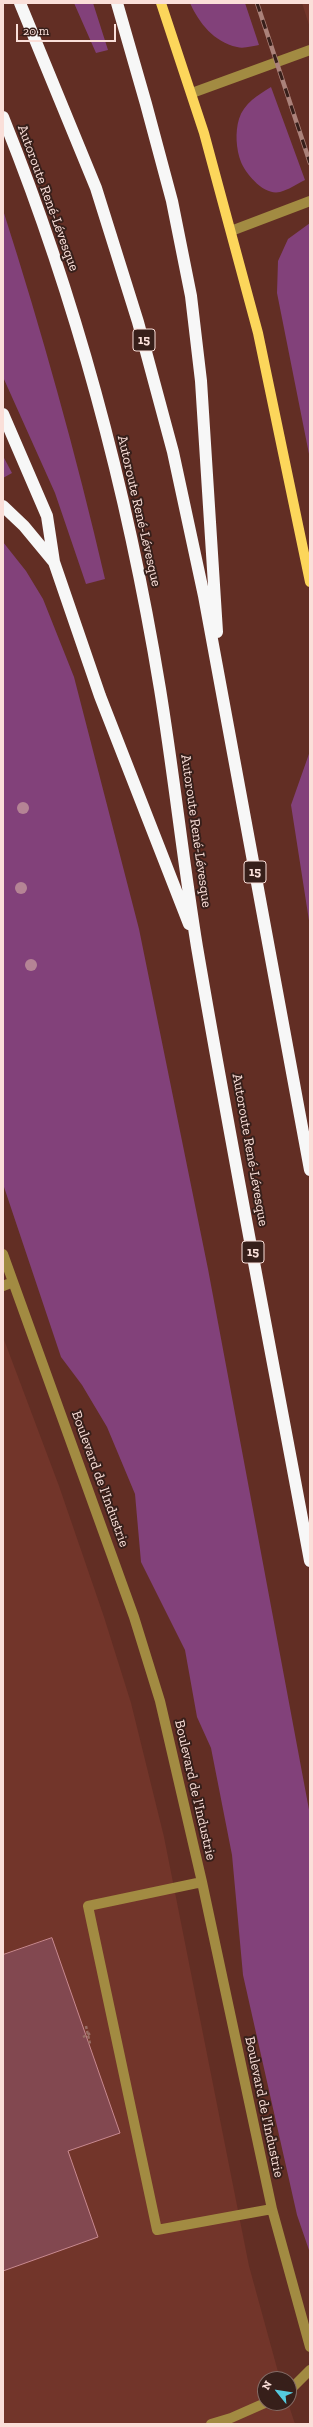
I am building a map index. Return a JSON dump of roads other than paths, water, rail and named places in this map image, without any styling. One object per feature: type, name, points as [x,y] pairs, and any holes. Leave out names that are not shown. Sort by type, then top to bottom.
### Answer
[{"type":"highway","name":"15","points":[[20,3],[96,188],[138,322],[189,521],[310,1170]]},
{"type":"highway","points":[[117,3],[172,201],[191,296],[201,381],[221,691]]},
{"type":"highway","name":"Autoroute René-Lévesque","points":[[3,117],[37,206],[70,306],[101,414],[127,524],[160,690],[197,944],[310,1561]]},
{"type":"highway","points":[[3,414],[47,516],[54,562],[100,696],[197,944]]},
{"type":"highway","points":[[3,506],[24,526],[54,562]]},
{"type":"main road","points":[[161,3],[192,93],[231,231],[259,340],[310,582]]},
{"type":"street","points":[[192,93],[310,50]]},
{"type":"street","points":[[231,231],[310,201]]},
{"type":"street","name":"Boulevard de l'Industrie","points":[[3,1254],[148,1659],[176,1766],[272,2209],[310,2347]]},
{"type":"street","points":[[3,1286],[13,1282]]},
{"type":"street","points":[[202,1882],[88,1906],[157,2230],[272,2209]]},
{"type":"street","points":[[297,2383],[310,2370]]},
{"type":"street","points":[[211,2424],[232,2421],[257,2407]]},
{"type":"railway","points":[[257,3],[310,163]]}]
